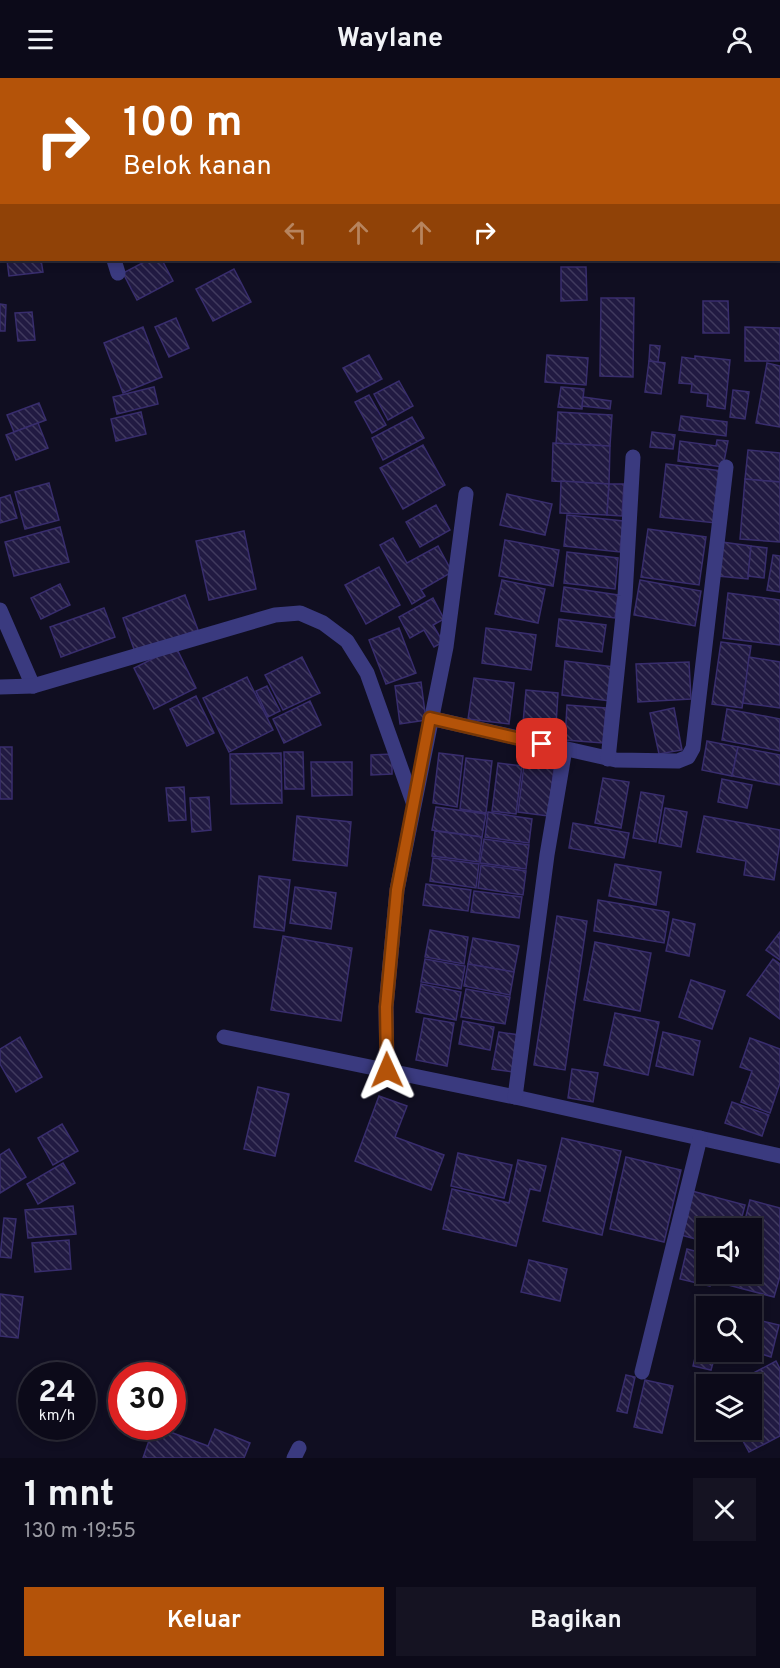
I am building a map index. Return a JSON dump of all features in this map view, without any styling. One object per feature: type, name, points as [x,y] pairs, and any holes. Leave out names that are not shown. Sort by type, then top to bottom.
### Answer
[{"type":"street","points":[[608,759],[625,596],[633,456]]},
{"type":"street","points":[[430,718],[608,759],[678,761],[688,757],[693,748],[726,467]]},
{"type":"street","points":[[387,1070],[386,1007],[397,890],[446,647],[466,494]]},
{"type":"street","points":[[0,610],[33,686]]},
{"type":"street","points":[[0,687],[33,686],[275,615],[300,613],[323,622],[347,641],[367,673],[414,803]]},
{"type":"street","points":[[515,1097],[547,855],[565,749]]},
{"type":"street","points":[[224,1037],[515,1097],[780,1156]]},
{"type":"street","points":[[642,1372],[700,1138]]},
{"type":"building","points":[[7,261],[41,261],[43,272],[9,276]]},
{"type":"building","points":[[146,261],[163,261],[173,281],[137,300],[123,273]]},
{"type":"building","points":[[561,267],[586,267],[587,300],[561,301]]},
{"type":"building","points":[[234,269],[251,302],[213,321],[196,289]]},
{"type":"building","points":[[601,298],[634,298],[633,377],[600,376]]},
{"type":"building","points":[[703,301],[728,301],[729,333],[703,333]]},
{"type":"building","points":[[0,304],[6,305],[5,331],[0,331]]},
{"type":"building","points":[[32,312],[35,340],[18,341],[15,313]]},
{"type":"building","points":[[176,318],[189,348],[169,357],[155,327]]},
{"type":"building","points":[[143,327],[162,377],[123,393],[104,343]]},
{"type":"building","points":[[745,327],[780,328],[780,361],[745,361]]},
{"type":"building","points":[[650,345],[660,346],[658,362],[649,361]]},
{"type":"building","points":[[369,355],[382,379],[357,392],[343,368]]},
{"type":"building","points":[[547,355],[588,358],[586,385],[545,382]]},
{"type":"building","points":[[695,356],[730,360],[725,409],[707,406],[708,394],[691,392],[692,384],[679,383],[682,357],[695,359]]},
{"type":"building","points":[[649,361],[665,363],[661,394],[645,392]]},
{"type":"building","points":[[767,363],[780,366],[780,427],[756,423]]},
{"type":"building","points":[[399,381],[413,406],[388,420],[374,394]]},
{"type":"building","points":[[154,387],[158,404],[117,414],[113,397]]},
{"type":"building","points":[[561,387],[584,389],[582,409],[558,407]]},
{"type":"building","points":[[733,390],[749,392],[745,419],[730,417]]},
{"type":"building","points":[[369,395],[386,425],[372,433],[355,402]]},
{"type":"building","points":[[583,397],[611,401],[610,409],[582,406]]},
{"type":"building","points":[[39,403],[46,420],[14,432],[7,415]]},
{"type":"building","points":[[141,412],[146,434],[116,441],[111,419]]},
{"type":"building","points":[[558,412],[612,415],[610,446],[556,444]]},
{"type":"building","points":[[681,416],[727,422],[726,436],[679,430]]},
{"type":"building","points":[[412,417],[424,438],[383,460],[372,438]]},
{"type":"building","points":[[38,423],[48,448],[16,460],[6,435]]},
{"type":"building","points":[[652,432],[675,435],[673,449],[650,447]]},
{"type":"building","points":[[717,440],[728,441],[723,467],[678,461],[680,441],[716,446]]},
{"type":"building","points":[[553,443],[610,446],[609,484],[552,481]]},
{"type":"building","points":[[423,445],[445,485],[403,509],[380,468]]},
{"type":"building","points":[[748,450],[780,453],[780,482],[745,479]]},
{"type":"building","points":[[666,464],[722,471],[716,523],[660,517]]},
{"type":"building","points":[[745,479],[780,482],[780,542],[740,539]]},
{"type":"building","points":[[561,481],[609,484],[607,515],[560,513]]},
{"type":"building","points":[[49,483],[59,520],[25,529],[15,492]]},
{"type":"building","points":[[609,484],[624,484],[622,516],[607,515]]},
{"type":"building","points":[[507,494],[552,504],[545,535],[500,525]]},
{"type":"building","points":[[10,495],[17,518],[0,523],[0,498]]},
{"type":"building","points":[[436,505],[450,530],[420,547],[406,522]]},
{"type":"building","points":[[567,515],[623,521],[620,552],[564,546]]},
{"type":"building","points":[[60,527],[69,562],[14,576],[5,542]]},
{"type":"building","points":[[648,529],[706,537],[699,585],[641,577]]},
{"type":"building","points":[[244,531],[256,589],[209,600],[196,541]]},
{"type":"building","points":[[393,538],[407,563],[438,546],[452,572],[421,590],[425,596],[412,604],[380,545]]},
{"type":"building","points":[[505,540],[559,550],[553,586],[499,576]]},
{"type":"building","points":[[722,542],[751,546],[748,579],[718,576]]},
{"type":"building","points":[[751,546],[767,548],[764,578],[748,576]]},
{"type":"building","points":[[567,552],[618,558],[615,589],[564,583]]},
{"type":"building","points":[[773,555],[780,556],[780,592],[767,590]]},
{"type":"building","points":[[379,567],[400,605],[366,624],[345,585]]},
{"type":"building","points":[[502,580],[545,589],[538,623],[495,614]]},
{"type":"building","points":[[640,580],[701,591],[695,626],[634,615]]},
{"type":"building","points":[[60,584],[70,605],[41,619],[31,598]]},
{"type":"building","points":[[564,587],[618,595],[615,618],[561,611]]},
{"type":"building","points":[[728,593],[780,600],[780,645],[723,638]]},
{"type":"building","points":[[185,595],[198,630],[135,652],[123,618]]},
{"type":"building","points":[[433,598],[444,619],[433,625],[443,642],[434,647],[424,630],[410,638],[399,617]]},
{"type":"building","points":[[104,608],[115,637],[61,657],[50,627]]},
{"type":"building","points":[[559,619],[606,625],[602,652],[556,646]]},
{"type":"building","points":[[399,628],[416,673],[386,684],[369,640]]},
{"type":"building","points":[[486,628],[536,635],[531,670],[482,663]]},
{"type":"building","points":[[721,642],[751,646],[742,708],[712,704]]},
{"type":"building","points":[[176,647],[196,688],[154,709],[134,668]]},
{"type":"building","points":[[302,657],[320,693],[283,710],[265,675]]},
{"type":"building","points":[[749,657],[780,662],[780,708],[743,703]]},
{"type":"building","points":[[565,661],[614,667],[610,701],[562,695]]},
{"type":"building","points":[[689,662],[691,699],[638,702],[636,664]]},
{"type":"building","points":[[247,677],[273,730],[229,752],[203,698]]},
{"type":"building","points":[[474,678],[514,683],[509,724],[468,719]]},
{"type":"building","points":[[421,682],[426,720],[400,724],[395,686]]},
{"type":"building","points":[[267,686],[280,711],[268,717],[256,691]]},
{"type":"building","points":[[526,690],[558,693],[556,725],[523,723]]},
{"type":"building","points":[[196,696],[214,733],[187,746],[170,709]]},
{"type":"building","points":[[310,701],[321,725],[284,743],[273,719]]},
{"type":"building","points":[[567,705],[606,708],[603,743],[565,740]]},
{"type":"building","points":[[674,708],[682,750],[659,754],[650,713]]},
{"type":"building","points":[[727,709],[780,719],[780,751],[722,740]]},
{"type":"building","points":[[707,741],[738,747],[732,776],[702,770]]},
{"type":"building","points":[[0,747],[12,747],[12,799],[0,799]]},
{"type":"building","points":[[738,747],[780,755],[780,785],[732,776]]},
{"type":"building","points":[[284,752],[303,752],[304,789],[285,789]]},
{"type":"building","points":[[281,753],[282,803],[231,804],[230,754]]},
{"type":"building","points":[[439,753],[463,756],[457,807],[433,803]]},
{"type":"building","points":[[392,754],[392,774],[371,775],[371,755]]},
{"type":"building","points":[[466,758],[492,761],[486,813],[460,809]]},
{"type":"building","points":[[311,762],[352,762],[352,795],[312,796]]},
{"type":"building","points":[[498,763],[522,766],[516,814],[492,811]]},
{"type":"building","points":[[524,765],[554,769],[548,816],[518,812]]},
{"type":"building","points":[[603,778],[629,782],[621,828],[595,823]]},
{"type":"building","points":[[722,779],[752,785],[747,808],[718,802]]},
{"type":"building","points":[[184,787],[186,820],[169,821],[166,788]]},
{"type":"building","points":[[641,792],[664,796],[656,842],[633,838]]},
{"type":"building","points":[[209,797],[211,830],[192,832],[190,798]]},
{"type":"building","points":[[436,807],[486,814],[482,837],[432,830]]},
{"type":"building","points":[[665,808],[687,812],[681,847],[659,843]]},
{"type":"building","points":[[488,812],[532,819],[529,843],[485,837]]},
{"type":"building","points":[[297,816],[351,822],[347,866],[293,860]]},
{"type":"building","points":[[704,816],[780,830],[774,880],[744,875],[746,861],[697,852]]},
{"type":"building","points":[[573,823],[629,833],[624,858],[569,848]]},
{"type":"building","points":[[435,831],[482,837],[479,862],[432,856]]},
{"type":"building","points":[[484,839],[529,845],[526,869],[480,863]]},
{"type":"building","points":[[433,858],[479,864],[476,888],[430,881]]},
{"type":"building","points":[[615,864],[661,872],[656,905],[609,896]]},
{"type":"building","points":[[481,865],[526,871],[523,895],[478,888]]},
{"type":"building","points":[[259,876],[290,880],[284,931],[254,927]]},
{"type":"building","points":[[426,884],[471,890],[468,911],[423,905]]},
{"type":"building","points":[[295,887],[336,893],[331,929],[290,923]]},
{"type":"building","points":[[474,891],[522,897],[519,918],[471,912]]},
{"type":"building","points":[[598,900],[669,912],[664,943],[594,931]]},
{"type":"building","points":[[557,916],[587,921],[565,1070],[534,1065]]},
{"type":"building","points":[[673,919],[695,924],[689,956],[666,951]]},
{"type":"building","points":[[430,930],[468,937],[464,964],[425,957]]},
{"type":"building","points":[[780,932],[780,960],[766,950]]},
{"type":"building","points":[[283,936],[352,948],[341,1021],[271,1010]]},
{"type":"building","points":[[473,938],[519,946],[514,972],[468,964]]},
{"type":"building","points":[[595,942],[651,953],[640,1011],[584,1000]]},
{"type":"building","points":[[425,959],[465,966],[461,989],[421,982]]},
{"type":"building","points":[[773,959],[780,964],[780,1019],[747,995]]},
{"type":"building","points":[[468,964],[514,972],[510,995],[464,986]]},
{"type":"building","points":[[691,980],[725,991],[712,1029],[679,1017]]},
{"type":"building","points":[[421,984],[461,992],[456,1020],[416,1012]]},
{"type":"building","points":[[466,989],[510,997],[505,1024],[461,1017]]},
{"type":"building","points":[[615,1013],[659,1022],[648,1075],[604,1065]]},
{"type":"building","points":[[424,1018],[454,1023],[447,1066],[416,1060]]},
{"type":"building","points":[[463,1021],[494,1027],[490,1050],[459,1044]]},
{"type":"building","points":[[499,1032],[519,1035],[513,1072],[492,1069]]},
{"type":"building","points":[[663,1032],[700,1041],[693,1075],[656,1066]]},
{"type":"building","points":[[20,1037],[42,1077],[16,1092],[0,1064],[0,1049]]},
{"type":"building","points":[[750,1038],[780,1049],[780,1083],[770,1113],[741,1102],[752,1071],[740,1067]]},
{"type":"building","points":[[572,1069],[598,1073],[593,1102],[568,1098]]},
{"type":"building","points":[[258,1087],[289,1094],[275,1156],[244,1149]]},
{"type":"building","points":[[379,1096],[407,1106],[395,1137],[444,1155],[431,1190],[355,1161]]},
{"type":"building","points":[[732,1102],[769,1115],[762,1136],[725,1123]]},
{"type":"building","points":[[62,1124],[78,1151],[53,1165],[38,1138]]},
{"type":"building","points":[[562,1138],[621,1151],[602,1235],[543,1221]]},
{"type":"building","points":[[9,1149],[26,1177],[0,1193],[0,1155]]},
{"type":"building","points":[[458,1153],[512,1165],[504,1198],[451,1186]]},
{"type":"building","points":[[626,1157],[681,1170],[664,1242],[610,1229]]},
{"type":"building","points":[[518,1160],[546,1166],[540,1191],[530,1189],[516,1246],[443,1229],[452,1189],[509,1203]]},
{"type":"building","points":[[63,1163],[75,1183],[38,1204],[27,1184]]},
{"type":"building","points":[[692,1191],[745,1205],[742,1218],[696,1218],[696,1239],[681,1235]]},
{"type":"building","points":[[750,1200],[780,1208],[780,1276],[774,1297],[728,1285],[762,1284],[762,1218],[746,1218]]},
{"type":"building","points":[[73,1206],[76,1234],[28,1238],[25,1210]]},
{"type":"building","points":[[4,1218],[16,1219],[11,1258],[0,1257]]},
{"type":"building","points":[[69,1240],[71,1269],[35,1272],[32,1243]]},
{"type":"building","points":[[687,1249],[696,1251],[696,1283],[680,1279]]},
{"type":"building","points":[[529,1260],[567,1269],[560,1301],[521,1292]]},
{"type":"building","points":[[0,1294],[23,1297],[18,1338],[0,1336]]},
{"type":"building","points":[[762,1321],[779,1325],[771,1357],[762,1354]]},
{"type":"building","points":[[696,1354],[696,1362],[713,1362],[711,1370],[693,1366]]},
{"type":"building","points":[[776,1361],[780,1369],[780,1436],[749,1452],[742,1440],[762,1440],[762,1374],[752,1374]]},
{"type":"building","points":[[626,1375],[635,1377],[627,1413],[617,1411]]},
{"type":"building","points":[[645,1380],[673,1386],[662,1433],[634,1427]]},
{"type":"building","points":[[215,1429],[250,1443],[244,1458],[143,1458],[149,1440],[186,1440],[186,1438],[208,1446]]},
{"type":"route","points":[[387,1070],[386,1007],[397,890],[430,718],[542,744]]}]
